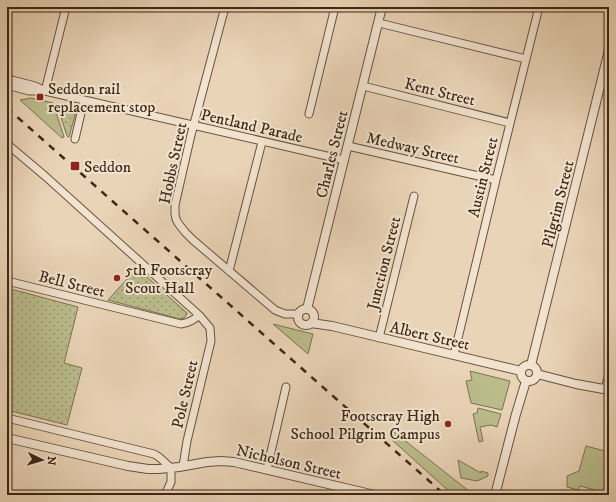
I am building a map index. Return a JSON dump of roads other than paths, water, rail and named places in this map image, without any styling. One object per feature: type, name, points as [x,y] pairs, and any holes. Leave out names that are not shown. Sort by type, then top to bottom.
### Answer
[{"type":"street","points":[[45,91],[66,7]]},
{"type":"street","name":"Hobbs Street","points":[[225,7],[175,205],[176,219],[180,226],[193,240],[275,310],[285,314],[297,314]]},
{"type":"street","points":[[309,114],[335,7]]},
{"type":"street","name":"Charles Street","points":[[307,309],[382,7]]},
{"type":"street","name":"Austin Street","points":[[454,355],[539,7]]},
{"type":"street","points":[[379,23],[526,59]]},
{"type":"street","name":"Pilgrim Street","points":[[531,365],[609,50]]},
{"type":"street","name":"Pentland Parade","points":[[7,78],[35,86],[45,91]]},
{"type":"street","name":"Pentland Parade","points":[[7,85],[30,91],[45,91],[344,160]]},
{"type":"street","name":"Kent Street","points":[[363,86],[510,123]]},
{"type":"street","points":[[75,139],[84,100]]},
{"type":"street","points":[[229,271],[262,142]]},
{"type":"street","points":[[7,144],[199,315]]},
{"type":"street","name":"Medway Street","points":[[348,146],[496,180]]},
{"type":"street","name":"Junction Street","points":[[379,338],[414,196]]},
{"type":"street","name":"Bell Street","points":[[7,281],[181,324],[190,321],[199,315]]},
{"type":"street","points":[[307,309],[312,312],[313,320],[305,326],[302,325],[298,320],[297,314],[301,310],[307,309]]},
{"type":"street","name":"Pole Street","points":[[183,466],[185,450],[211,341],[210,328],[199,315]]},
{"type":"street","name":"Albert Street","points":[[313,320],[379,338],[521,371]]},
{"type":"street","points":[[526,365],[531,365],[536,368],[537,374],[533,380],[526,381],[522,378],[520,374],[521,371],[526,365]]},
{"type":"street","points":[[537,374],[607,390],[609,374]]},
{"type":"street","points":[[495,495],[526,381]]},
{"type":"street","points":[[267,469],[286,387]]},
{"type":"street","points":[[7,418],[154,454],[171,468],[171,482],[165,495]]},
{"type":"street","name":"Nicholson Street","points":[[7,438],[137,467],[154,469],[221,461],[241,463],[375,495]]},
{"type":"railway","points":[[7,108],[445,495]]},
{"type":"place","name":"Seddon rail replacement stop","points":[[40,97]]},
{"type":"place","name":"Seddon","points":[[75,166]]},
{"type":"place","name":"5th Footscray Scout Hall","points":[[117,278]]},
{"type":"place","name":"Footscray High School Pilgrim Campus","points":[[448,424]]}]
